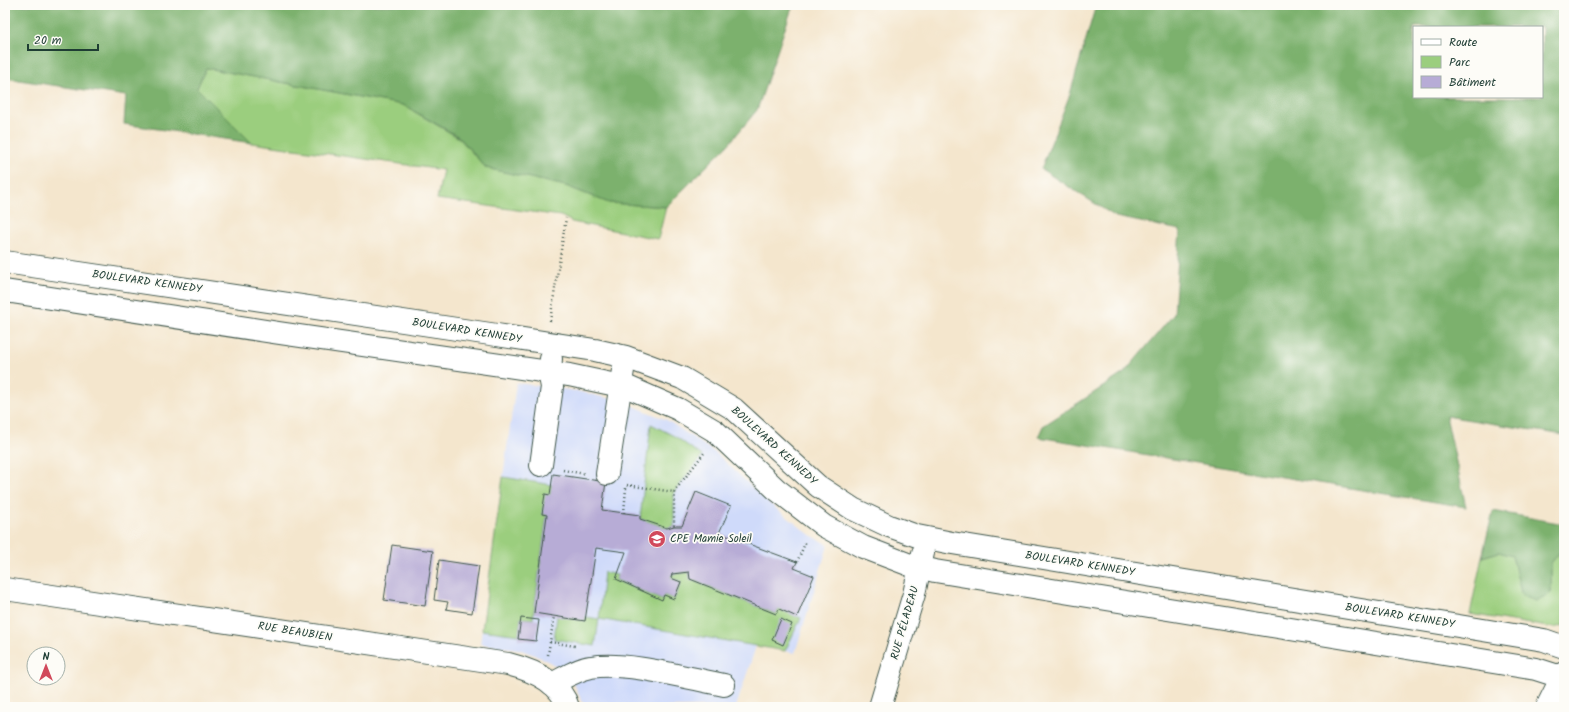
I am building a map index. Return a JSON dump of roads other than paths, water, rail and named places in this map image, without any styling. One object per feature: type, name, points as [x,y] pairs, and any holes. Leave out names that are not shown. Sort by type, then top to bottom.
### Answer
[{"type":"street","name":"BOULEVARD KENNEDY","points":[[5,262],[551,336],[595,350],[626,357],[682,378],[734,409],[793,465],[837,499],[872,518],[926,538],[1544,640],[1564,646]]},
{"type":"street","points":[[5,291],[549,372],[620,385],[662,400],[715,431],[776,489],[824,526],[863,547],[920,568],[1536,669],[1563,675],[1546,707]]},
{"type":"street","points":[[541,465],[552,387],[549,372],[551,336]]},
{"type":"street","points":[[607,474],[620,385],[626,357]]},
{"type":"street","name":"RUE PÉLADEAU","points":[[880,707],[920,568],[926,538]]},
{"type":"street","name":"RUE BEAUBIEN","points":[[5,589],[508,664],[529,669],[544,677],[557,689],[568,707]]},
{"type":"street","points":[[1240,620],[1245,590]]},
{"type":"street","points":[[552,684],[580,669],[617,666],[724,685]]},
{"type":"place","name":"CPE Mamie Soleil","points":[[657,539]]}]
